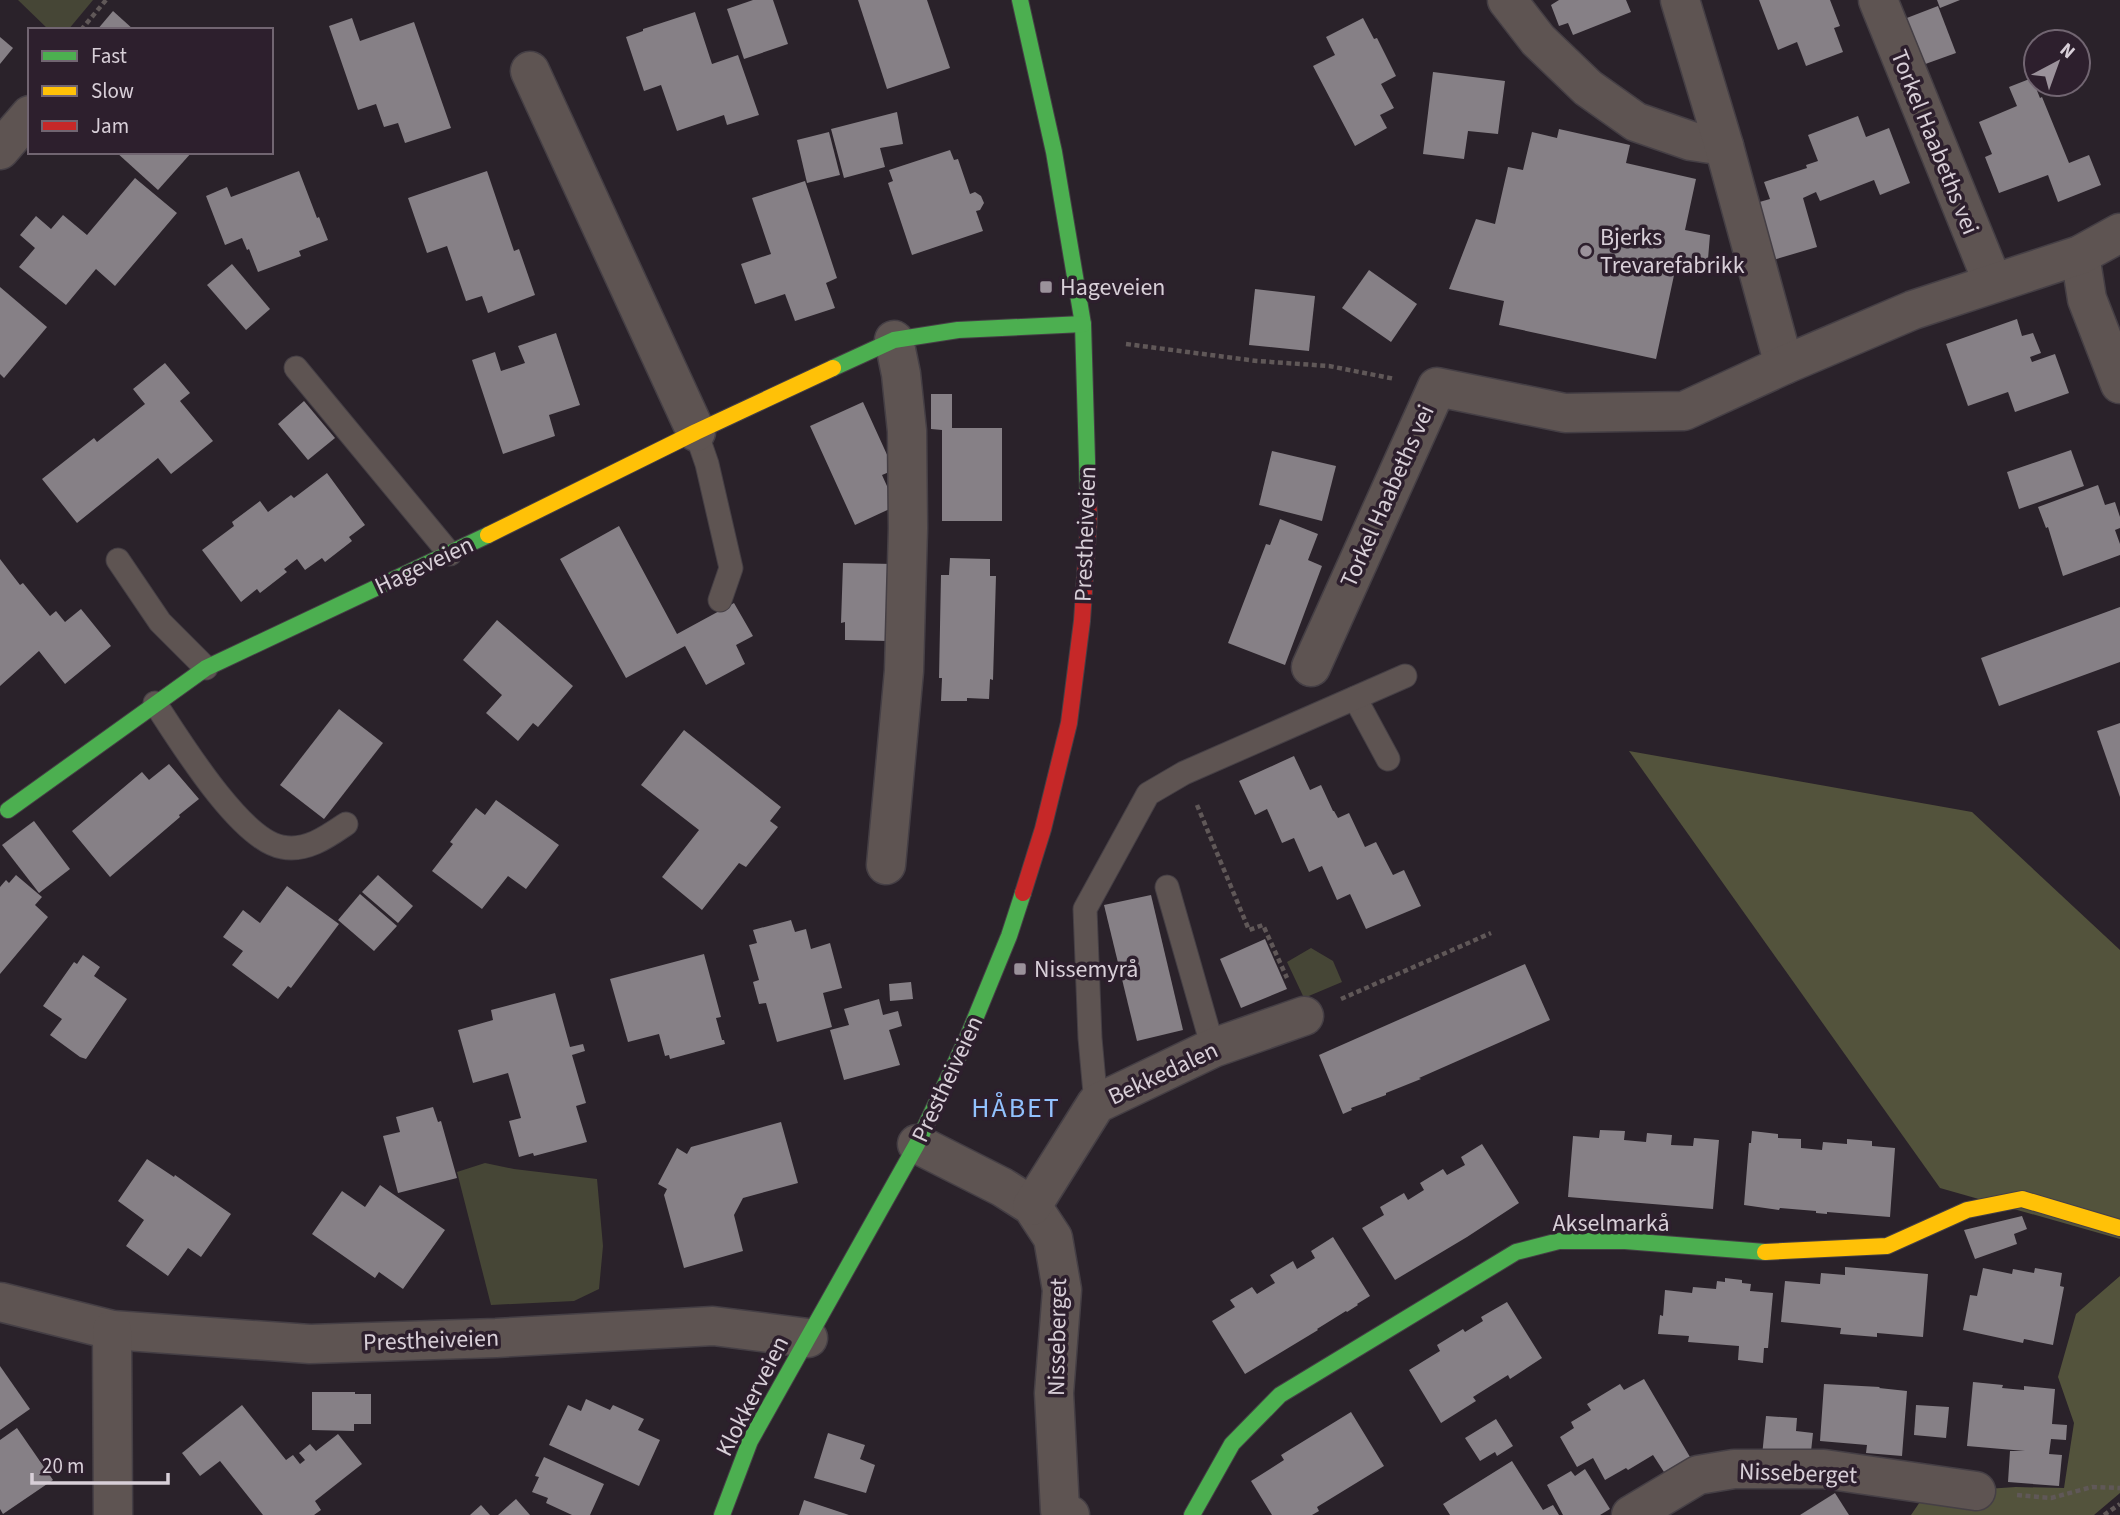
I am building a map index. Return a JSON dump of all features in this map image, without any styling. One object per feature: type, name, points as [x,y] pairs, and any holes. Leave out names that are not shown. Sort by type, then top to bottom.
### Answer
[{"type":"street","name":"Prestheiveien","points":[[0,1302],[112,1330],[310,1343],[496,1338],[713,1326],[808,1338],[917,1144],[968,1036],[1009,936],[1043,829],[1069,723],[1082,621],[1089,517],[1083,324],[1054,152],[1020,0]]},
{"type":"street","points":[[1507,0],[1538,40],[1588,88],[1636,122],[1691,141],[1724,146]]},
{"type":"street","points":[[1680,0],[1724,146],[1784,365]]},
{"type":"street","name":"Torkel Haabeths vei","points":[[1878,0],[1993,284]]},
{"type":"street","points":[[530,71],[696,432]]},
{"type":"street","points":[[0,150],[28,117]]},
{"type":"street","name":"Torkel Haabeths vei","points":[[1311,667],[1437,387],[1565,413],[1684,411],[1913,310],[2080,255],[2120,233]]},
{"type":"street","points":[[2080,255],[2087,299],[2120,384]]},
{"type":"street","name":"Hageveien","points":[[8,810],[206,668],[450,554],[696,432],[894,340],[958,330],[1083,324]]},
{"type":"street","points":[[886,865],[904,671],[908,528],[908,430],[894,340]]},
{"type":"street","name":"Bekkedalen","points":[[1032,1206],[1096,1104],[1213,1048],[1304,1016]]},
{"type":"street","name":"Nisseberget","points":[[917,1144],[1002,1187],[1032,1206],[1053,1238],[1062,1290],[1054,1393],[1060,1513]]},
{"type":"street","name":"Akselmarkå","points":[[1192,1515],[1232,1444],[1280,1395],[1516,1252],[1559,1241],[1625,1241],[1767,1252],[1887,1246],[1967,1210],[2022,1199],[2120,1228]]},
{"type":"street","points":[[112,1330],[113,1515]]},
{"type":"street","name":"Klokkerveien","points":[[722,1515],[750,1441],[808,1338]]},
{"type":"street","name":"Nisseberget","points":[[1631,1515],[1698,1475],[1734,1469],[1824,1469],[1976,1491]]},
{"type":"lane","points":[[296,368],[450,554]]},
{"type":"lane","points":[[696,432],[707,464],[731,568],[720,600]]},
{"type":"lane","points":[[118,560],[160,622],[206,668]]},
{"type":"lane","points":[[1096,1104],[1090,1038],[1085,909],[1148,794],[1184,773],[1405,676]]},
{"type":"lane","points":[[1355,698],[1388,759]]},
{"type":"lane","points":[[155,703],[193,763],[235,814],[263,839],[283,848],[306,846],[321,841],[346,824]]},
{"type":"lane","points":[[1167,887],[1213,1048]]},
{"type":"path","points":[[83,28],[106,0]]},
{"type":"path","points":[[1120,344],[1257,361],[1329,366],[1437,387]]},
{"type":"path","points":[[1184,773],[1249,930],[1263,925],[1304,1016],[1491,933]]},
{"type":"path","points":[[1976,1491],[2051,1498],[2092,1487],[2120,1488]]},
{"type":"path","points":[[2104,1515],[2120,1504]]},
{"type":"green space","points":[[18,0],[93,0],[70,28],[47,28]]},
{"type":"green space","points":[[1629,751],[1972,812],[2120,950],[2120,1239],[1940,1188]]},
{"type":"green space","points":[[1311,948],[1333,961],[1342,982],[1304,998],[1287,962]]},
{"type":"green space","points":[[485,1163],[597,1179],[603,1246],[599,1289],[574,1301],[491,1305],[457,1172]]},
{"type":"green space","points":[[2120,1276],[2120,1493],[2094,1515],[1911,1515],[1926,1493],[2016,1487],[2064,1488],[2074,1423],[2058,1377],[2076,1314]]},
{"type":"building","points":[[753,0],[773,0],[788,44],[744,59],[727,9]]},
{"type":"building","points":[[858,0],[927,0],[950,68],[887,89]]},
{"type":"building","points":[[1559,0],[1626,0],[1631,12],[1573,35],[1568,23],[1559,26],[1551,5]]},
{"type":"building","points":[[1759,0],[1830,0],[1840,26],[1834,28],[1843,52],[1806,66],[1797,42],[1778,50]]},
{"type":"building","points":[[1937,0],[1960,0],[1940,8]]},
{"type":"building","points":[[1938,6],[1956,53],[1917,67],[1899,21]]},
{"type":"building","points":[[113,11],[132,28],[99,28]]},
{"type":"building","points":[[695,12],[712,64],[738,55],[759,115],[727,125],[724,115],[677,131],[661,85],[644,91],[626,37]]},
{"type":"building","points":[[352,18],[360,41],[414,22],[451,128],[405,143],[398,123],[384,127],[376,104],[358,110],[329,26]]},
{"type":"building","points":[[1363,18],[1374,39],[1377,38],[1396,76],[1381,84],[1394,108],[1380,115],[1387,128],[1355,146],[1313,66],[1335,55],[1326,37]]},
{"type":"building","points":[[0,37],[13,48],[0,64]]},
{"type":"building","points":[[1433,72],[1505,81],[1498,134],[1468,131],[1464,159],[1423,154]]},
{"type":"building","points":[[2022,82],[2022,98],[2042,98],[2069,163],[2089,155],[2101,185],[2058,202],[2048,175],[1999,193],[1985,157],[1992,154],[1979,122],[2017,106],[2009,87]]},
{"type":"building","points":[[897,112],[903,144],[880,148],[885,167],[844,178],[831,129]]},
{"type":"building","points":[[1858,116],[1866,137],[1889,128],[1910,183],[1880,195],[1874,180],[1820,201],[1816,192],[1803,198],[1817,247],[1773,260],[1756,203],[1770,199],[1764,182],[1807,168],[1806,165],[1818,161],[1808,135]]},
{"type":"building","name":"Bjerks Trevarefabrikk","points":[[1559,129],[1630,145],[1626,163],[1696,179],[1685,230],[1710,235],[1707,271],[1676,266],[1656,359],[1499,325],[1504,301],[1449,289],[1476,219],[1495,224],[1508,167],[1523,170],[1532,132],[1557,138]]},
{"type":"building","points":[[829,132],[840,175],[807,183],[797,140]]},
{"type":"building","points":[[950,150],[954,160],[958,159],[970,194],[975,192],[981,196],[984,203],[980,210],[976,211],[983,231],[912,255],[888,183],[893,181],[889,170]]},
{"type":"building","points":[[118,154],[190,154],[158,190]]},
{"type":"building","points":[[299,171],[328,240],[299,251],[301,256],[258,272],[242,238],[225,245],[206,196],[227,187],[231,197]]},
{"type":"building","points":[[487,171],[514,251],[519,249],[535,295],[488,313],[482,296],[466,301],[447,246],[427,253],[408,198]]},
{"type":"building","points":[[135,178],[177,213],[115,286],[96,269],[66,305],[19,267],[35,248],[20,235],[36,216],[51,229],[63,215],[87,235]]},
{"type":"building","points":[[805,181],[837,278],[826,283],[835,308],[795,321],[785,294],[755,304],[741,264],[771,254],[752,198]]},
{"type":"building","points":[[232,264],[270,309],[246,330],[207,285]]},
{"type":"building","points":[[1369,270],[1417,304],[1391,342],[1342,308]]},
{"type":"building","points":[[0,287],[47,327],[4,378],[0,374]]},
{"type":"building","points":[[1255,289],[1315,296],[1309,351],[1249,345]]},
{"type":"building","points":[[2017,319],[2022,336],[2033,333],[2041,353],[2030,357],[2032,362],[2055,354],[2069,393],[2015,412],[2008,392],[1968,406],[1946,344]]},
{"type":"building","points":[[556,333],[580,405],[549,415],[555,436],[503,454],[472,360],[495,352],[501,371],[525,363],[518,346]]},
{"type":"building","points":[[165,363],[190,393],[180,401],[213,441],[171,474],[158,458],[77,523],[42,479],[94,438],[97,442],[145,404],[133,389]]},
{"type":"building","points":[[931,394],[952,394],[952,428],[1002,428],[1002,521],[942,521],[942,430],[931,429]]},
{"type":"building","points":[[304,401],[335,438],[308,460],[278,424]]},
{"type":"building","points":[[863,402],[894,470],[882,475],[896,506],[855,525],[810,426]]},
{"type":"building","points":[[2071,450],[2084,486],[2019,509],[2007,472]]},
{"type":"building","points":[[1272,451],[1336,466],[1322,521],[1259,505]]},
{"type":"building","points":[[327,473],[365,525],[349,537],[352,541],[325,562],[322,558],[305,570],[297,559],[284,569],[287,572],[260,593],[257,589],[241,602],[202,550],[234,526],[232,522],[260,501],[268,512],[291,495],[294,498]]},
{"type":"building","points":[[2098,485],[2105,505],[2115,502],[2120,517],[2120,528],[2115,530],[2120,544],[2120,555],[2063,576],[2048,527],[2046,528],[2038,507]]},
{"type":"building","points":[[1280,519],[1318,534],[1308,560],[1322,566],[1285,665],[1228,643],[1266,544],[1270,545]]},
{"type":"building","points":[[619,526],[677,634],[734,603],[753,636],[736,645],[745,664],[706,685],[685,646],[626,678],[560,559]]},
{"type":"building","points":[[950,558],[990,559],[990,576],[996,576],[993,680],[990,679],[989,699],[941,701],[941,575],[949,575]]},
{"type":"building","points":[[0,559],[20,585],[23,583],[50,616],[56,611],[65,622],[81,609],[111,646],[65,684],[39,651],[0,686]]},
{"type":"building","points":[[843,563],[894,564],[888,641],[845,640],[845,622],[841,623]]},
{"type":"building","points":[[2120,607],[2120,662],[1999,706],[1981,658]]},
{"type":"building","points":[[497,620],[573,686],[538,727],[533,723],[518,741],[486,713],[502,695],[463,660]]},
{"type":"building","points":[[339,709],[383,743],[324,819],[280,785]]},
{"type":"building","points":[[2120,723],[2120,797],[2097,731]]},
{"type":"building","points":[[684,730],[781,807],[770,821],[778,827],[746,867],[739,863],[702,910],[662,877],[699,830],[641,785]]},
{"type":"building","points":[[1294,756],[1310,790],[1321,785],[1338,818],[1349,813],[1365,847],[1376,842],[1393,875],[1404,870],[1421,906],[1366,929],[1350,894],[1337,900],[1322,866],[1309,872],[1294,838],[1282,843],[1267,809],[1255,815],[1239,781]]},
{"type":"building","points":[[169,764],[199,799],[110,877],[72,831],[142,772],[149,780]]},
{"type":"building","points":[[496,800],[559,845],[526,889],[508,876],[482,909],[432,871],[476,808],[485,815]]},
{"type":"building","points":[[34,821],[70,869],[39,893],[2,845]]},
{"type":"building","points":[[16,875],[42,897],[35,905],[48,917],[0,974],[0,887],[6,880],[9,883]]},
{"type":"building","points":[[378,875],[413,906],[398,923],[362,892]]},
{"type":"building","points":[[287,886],[339,924],[291,988],[288,986],[278,999],[232,965],[243,951],[223,937],[243,910],[260,923]]},
{"type":"building","points":[[360,894],[397,926],[374,951],[338,920]]},
{"type":"building","points":[[1151,895],[1183,1030],[1137,1041],[1104,905]]},
{"type":"building","points":[[791,920],[795,932],[806,929],[811,949],[830,943],[842,988],[823,993],[832,1027],[777,1042],[766,1003],[759,1004],[753,982],[759,980],[749,945],[757,943],[753,930]]},
{"type":"building","points":[[1265,939],[1287,989],[1241,1008],[1220,959]]},
{"type":"building","points":[[704,954],[721,1017],[716,1018],[725,1044],[670,1059],[669,1055],[665,1056],[659,1034],[628,1042],[610,979]]},
{"type":"building","points":[[83,955],[100,967],[94,976],[127,999],[86,1059],[50,1035],[62,1019],[43,1006],[74,962],[77,964]]},
{"type":"building","points":[[1525,964],[1550,1020],[1386,1095],[1351,1108],[1352,1110],[1343,1114],[1319,1055]]},
{"type":"building","points":[[911,982],[913,999],[890,1001],[889,984]]},
{"type":"building","points":[[555,993],[570,1047],[583,1044],[585,1051],[572,1055],[586,1103],[576,1106],[587,1142],[534,1156],[533,1153],[519,1157],[509,1121],[521,1118],[508,1073],[473,1083],[458,1030],[493,1020],[491,1010]]},
{"type":"building","points":[[879,999],[883,1015],[898,1011],[902,1026],[889,1030],[900,1065],[844,1080],[830,1030],[849,1025],[844,1009]]},
{"type":"building","points":[[433,1107],[438,1122],[441,1121],[457,1178],[398,1193],[383,1136],[400,1132],[396,1117]]},
{"type":"building","points":[[781,1122],[798,1183],[743,1198],[734,1215],[743,1251],[684,1268],[664,1195],[667,1189],[658,1184],[677,1148],[687,1154],[691,1147]]},
{"type":"building","points":[[1600,1130],[1625,1131],[1624,1140],[1646,1142],[1647,1133],[1672,1135],[1671,1145],[1693,1146],[1694,1138],[1719,1140],[1713,1209],[1568,1197],[1573,1136],[1599,1138]]},
{"type":"building","points":[[1752,1131],[1778,1134],[1778,1138],[1801,1139],[1801,1148],[1822,1150],[1823,1142],[1847,1144],[1847,1139],[1872,1141],[1872,1146],[1895,1148],[1890,1217],[1827,1214],[1744,1205]]},
{"type":"building","points":[[1482,1144],[1519,1203],[1395,1280],[1362,1228],[1384,1215],[1380,1207],[1404,1193],[1408,1200],[1424,1190],[1420,1183],[1443,1169],[1447,1175],[1465,1165],[1461,1157]]},
{"type":"building","points":[[147,1159],[231,1214],[201,1257],[188,1248],[168,1276],[126,1246],[144,1220],[118,1201]]},
{"type":"building","points":[[380,1185],[445,1230],[403,1289],[379,1272],[375,1278],[312,1234],[342,1191],[365,1207]]},
{"type":"building","points":[[2022,1216],[2027,1229],[2014,1234],[2017,1244],[1975,1259],[1964,1230]]},
{"type":"building","points":[[1333,1237],[1370,1296],[1245,1374],[1212,1321],[1235,1307],[1230,1300],[1252,1287],[1257,1294],[1275,1283],[1270,1275],[1293,1261],[1297,1269],[1315,1258],[1311,1251]]},
{"type":"building","points":[[1845,1267],[1928,1274],[1923,1337],[1877,1333],[1877,1337],[1840,1334],[1841,1328],[1781,1322],[1785,1281],[1820,1284],[1821,1273],[1845,1275]]},
{"type":"building","points":[[1983,1268],[2012,1274],[2013,1269],[2034,1273],[2035,1268],[2062,1273],[2060,1286],[2064,1287],[2053,1345],[2024,1339],[2023,1343],[1963,1330],[1970,1295],[1977,1296]]},
{"type":"building","points":[[1725,1278],[1751,1284],[1750,1291],[1773,1293],[1768,1348],[1764,1348],[1763,1363],[1738,1360],[1739,1346],[1688,1342],[1689,1336],[1658,1334],[1660,1315],[1663,1316],[1665,1290],[1692,1293],[1693,1287],[1716,1289],[1717,1281],[1725,1282]]},
{"type":"building","points":[[1507,1302],[1542,1358],[1510,1379],[1508,1375],[1473,1397],[1476,1401],[1441,1423],[1409,1370],[1440,1351],[1437,1345],[1463,1329],[1465,1332],[1483,1321],[1481,1317]]},
{"type":"building","points":[[0,1366],[30,1409],[0,1430]]},
{"type":"building","points":[[1644,1379],[1690,1457],[1664,1472],[1653,1455],[1605,1480],[1593,1458],[1577,1467],[1560,1437],[1574,1428],[1571,1422],[1591,1410],[1587,1404],[1620,1384],[1624,1390]]},
{"type":"building","points":[[1973,1382],[2024,1390],[2024,1386],[2055,1389],[2052,1424],[2067,1425],[2066,1440],[2051,1439],[2049,1454],[2062,1455],[2059,1486],[2008,1482],[2010,1451],[2025,1451],[1967,1446]]},
{"type":"building","points":[[1824,1384],[1907,1391],[1902,1456],[1866,1453],[1867,1445],[1820,1441]]},
{"type":"building","points":[[312,1392],[371,1394],[371,1424],[354,1424],[354,1431],[312,1430]]},
{"type":"building","points":[[586,1399],[610,1410],[613,1405],[644,1419],[638,1430],[660,1440],[639,1486],[549,1445],[568,1405],[581,1411]]},
{"type":"building","points":[[242,1405],[286,1460],[293,1455],[300,1464],[305,1460],[299,1453],[310,1444],[316,1451],[338,1434],[362,1464],[315,1501],[321,1510],[314,1515],[263,1515],[220,1461],[200,1476],[182,1453]]},
{"type":"building","points":[[1916,1405],[1949,1407],[1946,1438],[1914,1435]]},
{"type":"building","points":[[1351,1412],[1384,1466],[1317,1507],[1319,1511],[1312,1515],[1272,1515],[1251,1481],[1284,1460],[1281,1455]]},
{"type":"building","points":[[1766,1416],[1797,1418],[1796,1431],[1813,1433],[1810,1461],[1762,1456]]},
{"type":"building","points":[[1496,1419],[1513,1446],[1497,1456],[1495,1452],[1480,1461],[1465,1438]]},
{"type":"building","points":[[17,1428],[53,1480],[3,1514],[0,1509],[0,1440]]},
{"type":"building","points":[[828,1433],[865,1445],[860,1459],[875,1465],[866,1493],[814,1478]]},
{"type":"building","points":[[544,1457],[604,1484],[590,1515],[572,1515],[546,1503],[548,1498],[532,1492],[539,1477],[535,1476]]},
{"type":"building","points":[[1512,1461],[1543,1510],[1553,1505],[1559,1515],[1450,1515],[1443,1504]]},
{"type":"building","points":[[1585,1469],[1610,1509],[1600,1515],[1563,1515],[1547,1485],[1571,1471],[1575,1476]]},
{"type":"building","points":[[1835,1493],[1849,1515],[1800,1515]]},
{"type":"building","points":[[516,1499],[530,1515],[498,1515]]},
{"type":"building","points":[[804,1500],[849,1515],[799,1515]]},
{"type":"building","points":[[481,1505],[490,1515],[470,1515]]},
{"type":"traffic: fast","points":[[1020,0],[1054,152],[1083,324],[1088,495]]},
{"type":"traffic: fast","points":[[833,368],[894,340],[958,330],[1083,324]]},
{"type":"traffic: fast","points":[[8,810],[206,668],[488,535]]},
{"type":"traffic: fast","points":[[722,1515],[750,1441],[917,1144],[968,1036],[1009,936],[1023,893]]},
{"type":"traffic: fast","points":[[1192,1515],[1232,1444],[1280,1395],[1516,1252],[1559,1241],[1625,1241],[1765,1252]]},
{"type":"traffic: slow","points":[[488,535],[833,368]]},
{"type":"traffic: slow","points":[[1765,1252],[1887,1246],[1967,1210],[2022,1199],[2120,1228]]},
{"type":"traffic: jam","points":[[1023,893],[1043,829],[1069,723],[1082,621],[1088,495]]},
{"type":"place","name":"Bjerks Trevarefabrikk","points":[[1586,251]]},
{"type":"place","name":"Hageveien","points":[[1046,287]]},
{"type":"place","name":"Nissemyrå","points":[[1020,969]]},
{"type":"district","name":"HÅBET","points":[[1016,1107]]}]
